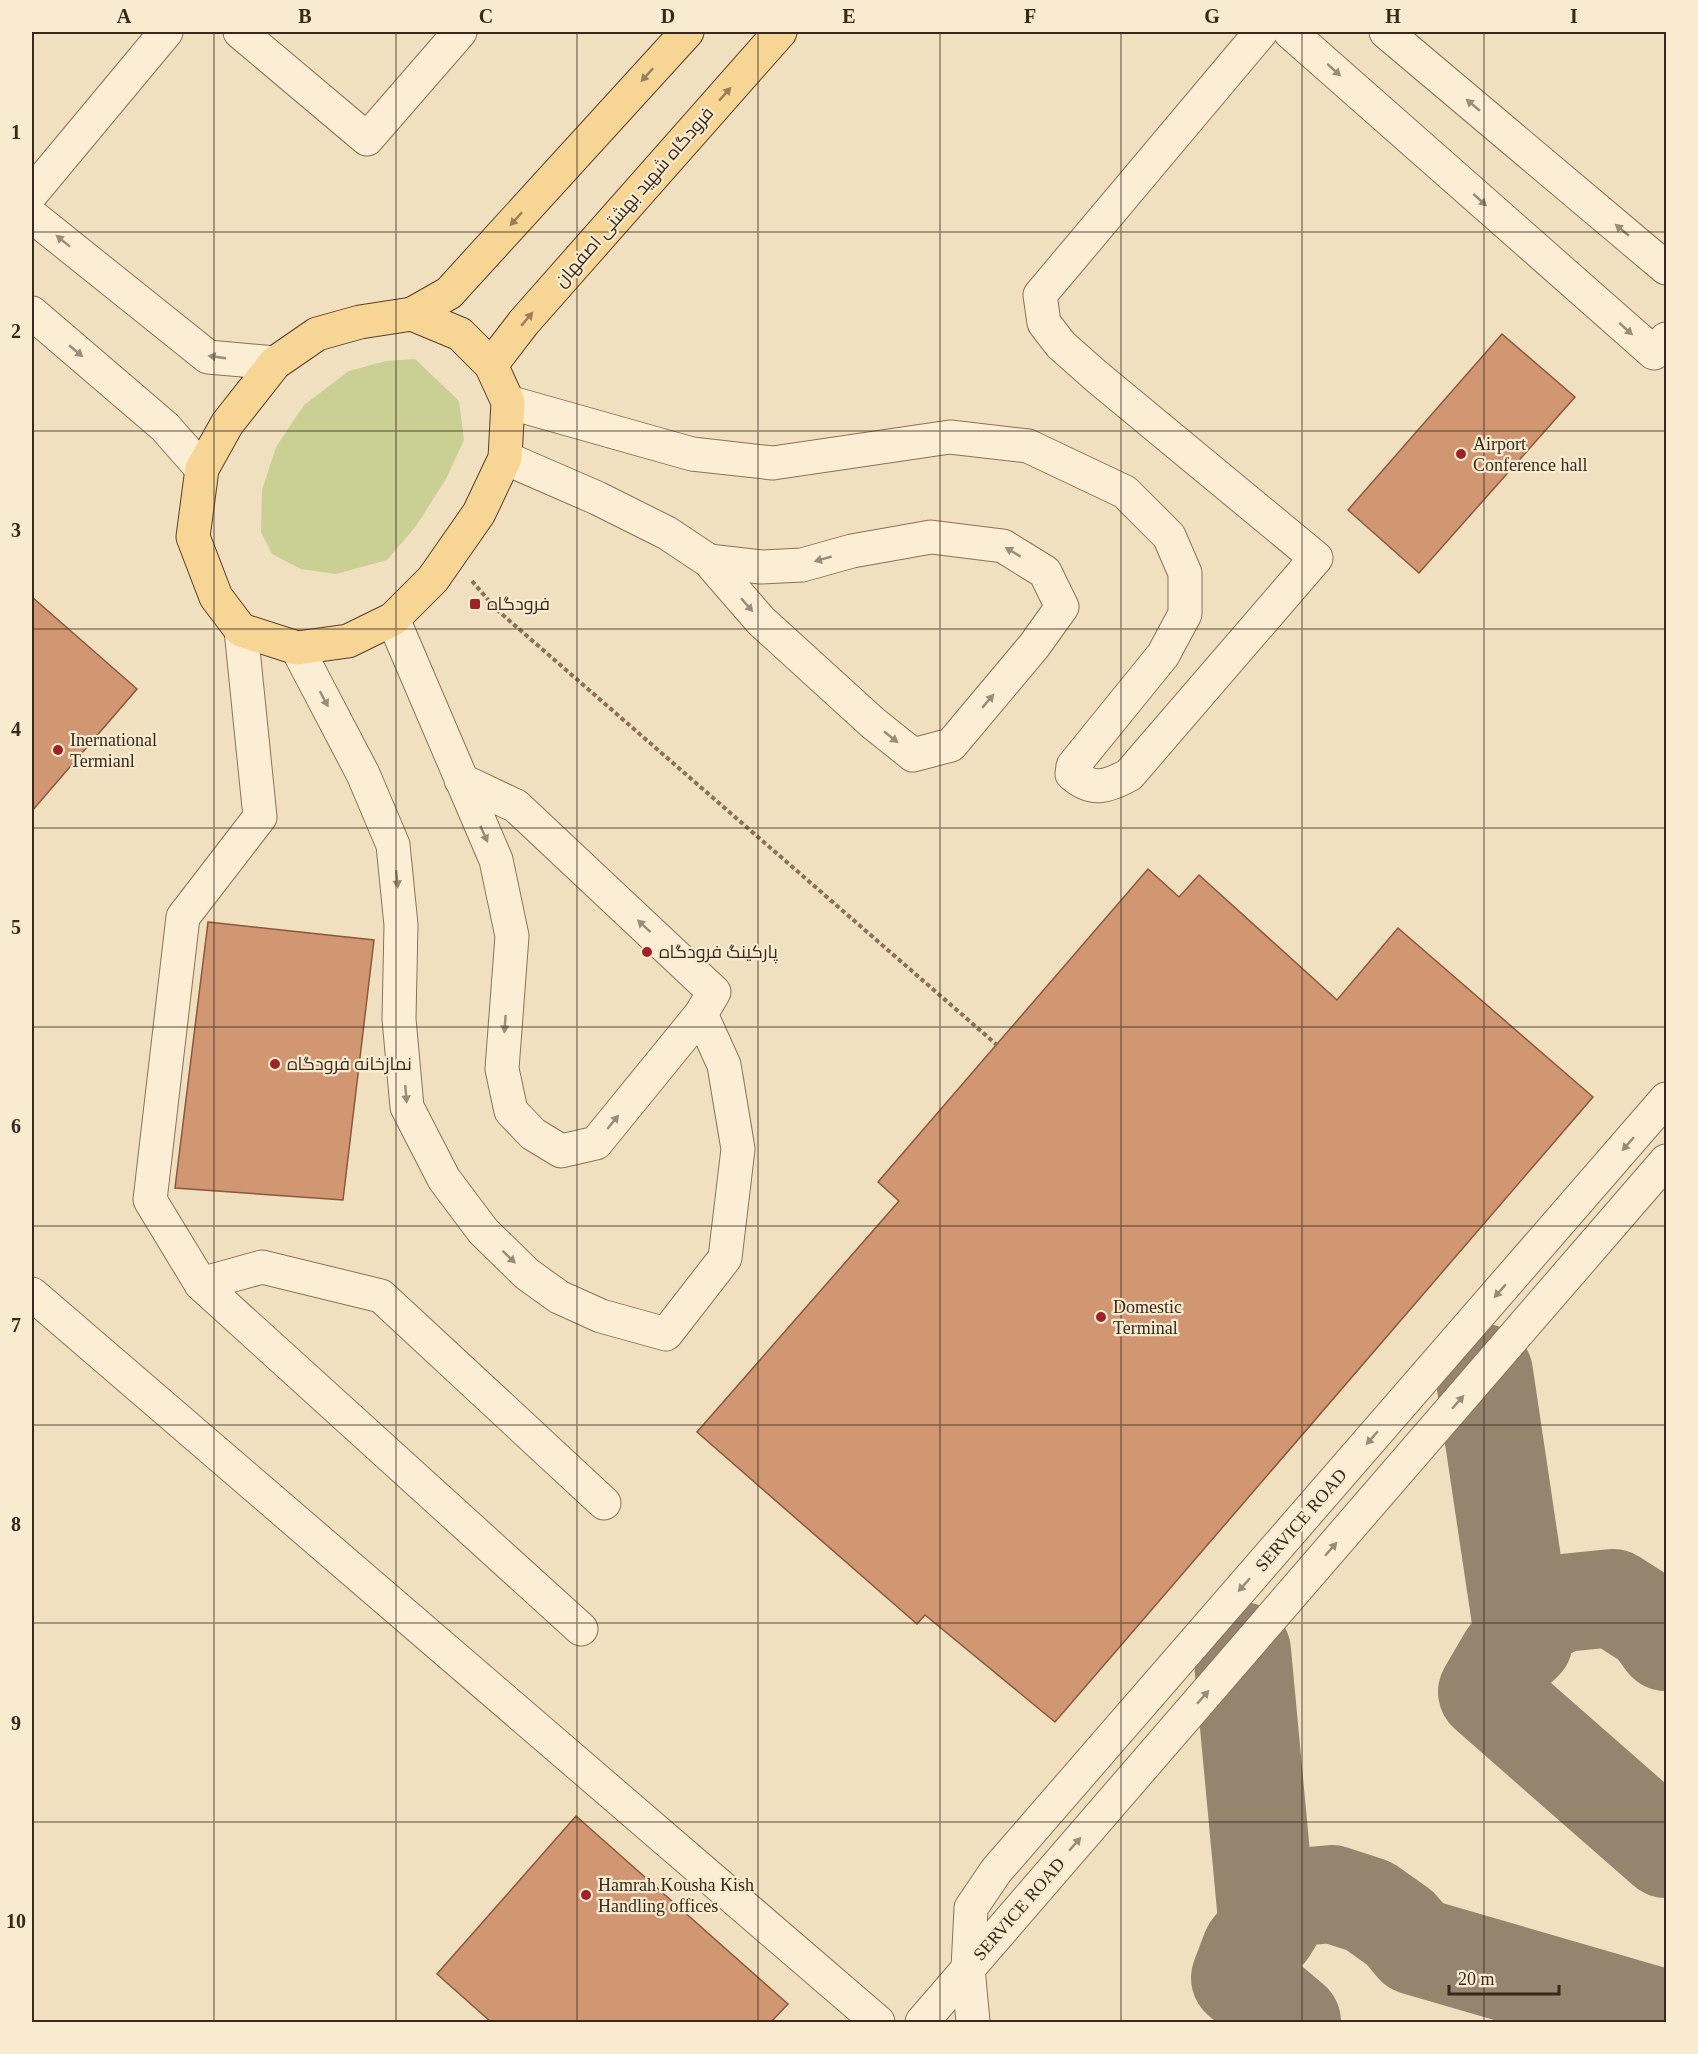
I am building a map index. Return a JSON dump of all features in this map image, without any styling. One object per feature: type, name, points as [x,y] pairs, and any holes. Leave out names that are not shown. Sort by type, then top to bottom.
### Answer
[{"type":"main road","points":[[412,315],[460,334],[491,366],[508,402],[505,458],[479,513],[433,579],[393,619],[348,641],[297,648],[241,630],[216,597],[193,537],[202,469],[226,424],[275,363],[316,334],[360,322],[412,315],[449,293],[687,32]]},
{"type":"main road","name":"فرودگاه شهید بهشتی اصفهان","points":[[491,366],[524,322],[780,32]]},
{"type":"street","points":[[32,193],[166,32]]},
{"type":"street","points":[[240,32],[367,139],[460,32]]},
{"type":"street","points":[[508,402],[692,454],[773,464],[950,437],[1029,446],[1125,492],[1169,536],[1185,573],[1185,614],[1163,655],[1073,765],[1072,774],[1083,784],[1095,786],[1114,784],[1129,775],[1316,558],[1061,345],[1044,323],[1040,295],[1261,32]]},
{"type":"street","points":[[1290,32],[1654,353],[1666,339]]},
{"type":"street","points":[[1386,32],[1666,268]]},
{"type":"street","points":[[32,216],[208,357],[275,363]]},
{"type":"street","points":[[32,314],[165,427],[202,469]]},
{"type":"street","points":[[505,458],[597,498],[667,533],[709,561],[761,621],[873,723],[913,755],[951,746],[1034,646],[1062,607],[1045,572],[1003,546],[931,537],[852,551],[802,565],[761,567],[709,561]]},
{"type":"street","points":[[393,619],[461,780],[496,860],[512,936],[502,1069],[510,1111],[533,1134],[561,1151],[596,1143],[701,1014],[714,992],[516,806],[461,780]]},
{"type":"street","points":[[241,630],[260,817],[183,917],[150,1200],[201,1284],[581,1629]]},
{"type":"street","points":[[297,648],[363,774],[393,845],[401,925],[399,1019],[407,1107],[444,1179],[483,1231],[527,1274],[559,1297],[601,1316],[666,1334],[725,1258],[738,1149],[724,1065],[701,1014]]},
{"type":"street","name":"SERVICE ROAD","points":[[968,1968],[971,1908],[996,1871],[1666,1100]]},
{"type":"street","name":"SERVICE ROAD","points":[[968,1968],[1666,1161]]},
{"type":"street","points":[[201,1284],[262,1267],[381,1296],[604,1503]]},
{"type":"street","points":[[32,1294],[878,2022]]},
{"type":"street","points":[[922,2022],[968,1968]]},
{"type":"street","points":[[968,1968],[973,2022]]},
{"type":"path","points":[[450,554],[496,609],[997,1045]]},
{"type":"green space","points":[[415,359],[459,401],[464,440],[446,479],[416,526],[387,560],[336,574],[301,569],[272,554],[261,532],[262,490],[276,447],[304,405],[349,371],[386,361]]},
{"type":"building","name":"Airport Conference hall","points":[[1502,334],[1575,397],[1419,573],[1348,510]]},
{"type":"building","name":"Inernational Termianl","points":[[32,597],[137,689],[32,811]]},
{"type":"building","name":"Domestic Terminal","points":[[1148,869],[1179,897],[1199,875],[1337,1000],[1398,928],[1593,1097],[1055,1722],[925,1615],[917,1624],[697,1432],[899,1201],[878,1182]]},
{"type":"building","name":"نمازخانه فرودگاه","points":[[208,922],[374,940],[343,1200],[175,1188]]},
{"type":"building","name":"Hamrah Kousha Kish Handling offices","points":[[576,1816],[788,2004],[771,2022],[491,2022],[437,1974]]},
{"type":"taxiway","points":[[1484,1373],[1524,1641],[1508,1656],[1487,1692],[1666,1849]]},
{"type":"taxiway","points":[[1521,1622],[1563,1603],[1613,1598],[1652,1623],[1666,1642]]},
{"type":"taxiway","points":[[1242,1651],[1268,1930],[1251,1949],[1240,1978],[1292,2022]]},
{"type":"taxiway","points":[[1268,1930],[1288,1898],[1332,1894],[1369,1906],[1400,1928],[1415,1946],[1666,2019]]},
{"type":"place","name":"Airport Conference hall","points":[[1461,454]]},
{"type":"place","name":"فرودگاه","points":[[475,604]]},
{"type":"place","name":"Inernational Termianl","points":[[58,750]]},
{"type":"place","name":"پارکینگ فرودگاه","points":[[647,952]]},
{"type":"place","name":"نمازخانه فرودگاه","points":[[275,1064]]},
{"type":"place","name":"Domestic Terminal","points":[[1101,1317]]},
{"type":"place","name":"Hamrah Kousha Kish Handling offices","points":[[586,1895]]}]
